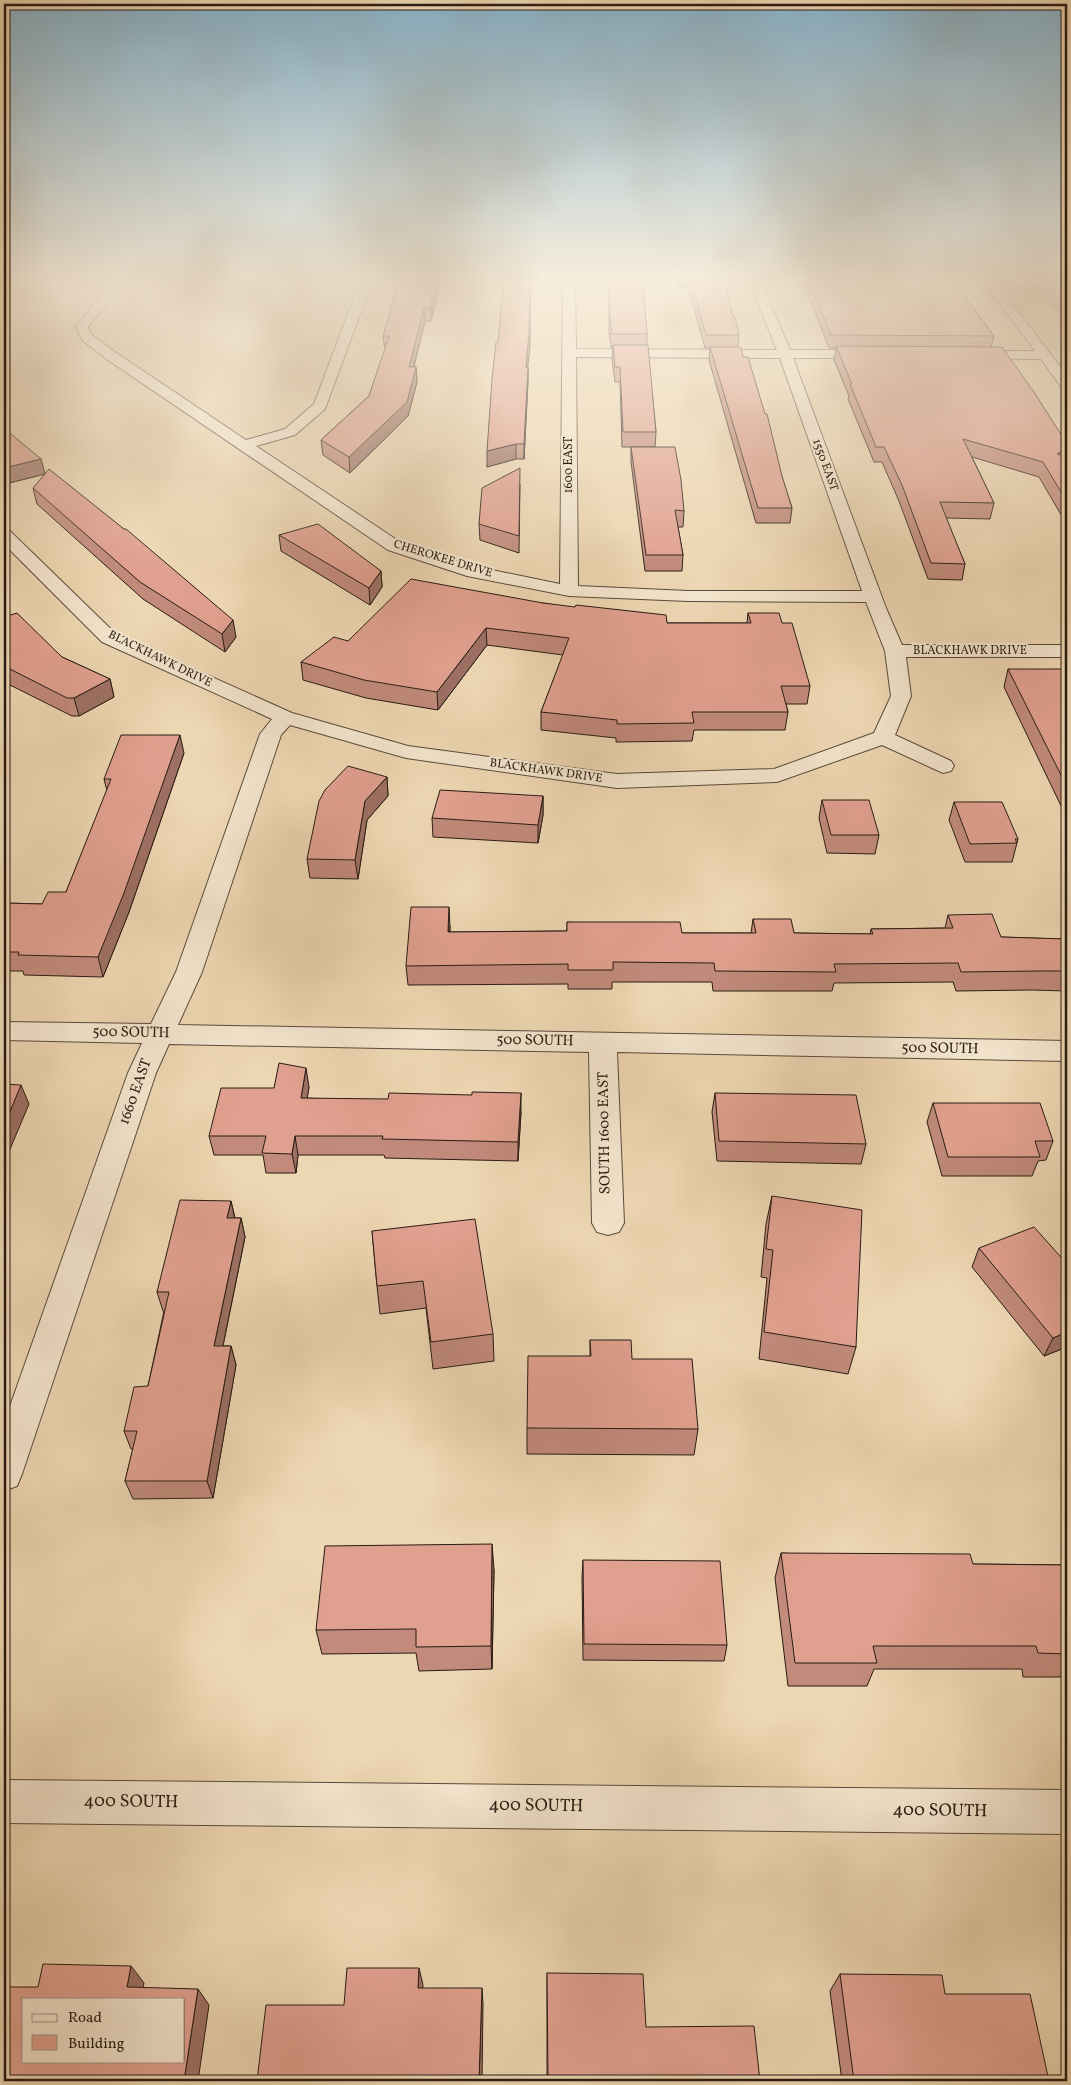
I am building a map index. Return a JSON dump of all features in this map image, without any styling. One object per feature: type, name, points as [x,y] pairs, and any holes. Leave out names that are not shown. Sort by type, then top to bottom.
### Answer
[{"type":"street","name":"CHEROKEE DRIVE","points":[[142,376],[394,546],[474,572],[569,591],[688,596],[873,597]]},
{"type":"street","points":[[244,444],[290,432],[320,406],[331,376]]},
{"type":"street","name":"1600 EAST","points":[[568,376],[569,591]]},
{"type":"street","name":"1550 EAST","points":[[793,376],[873,597],[895,651]]},
{"type":"street","name":"BLACKHAWK DRIVE","points":[[5,539],[109,638],[285,717],[406,752],[617,781],[776,775],[883,737],[901,696],[895,651],[1067,651]]},
{"type":"street","name":"1660 EAST","points":[[4,1474],[142,1073],[189,972],[271,734],[285,717]]},
{"type":"street","points":[[883,737],[943,766]]},
{"type":"street","name":"500 SOUTH","points":[[4,1031],[1067,1051]]},
{"type":"street","name":"SOUTH 1600 EAST","points":[[603,1042],[608,1223]]},
{"type":"street","name":"400 SOUTH","points":[[4,1800],[1067,1812]]},
{"type":"building","points":[[376,376],[414,376],[407,402],[349,457],[321,440],[369,396]]},
{"type":"building","points":[[492,376],[528,376],[524,444],[487,451]]},
{"type":"building","points":[[620,376],[651,376],[656,432],[623,432]]},
{"type":"building","points":[[719,376],[754,376],[765,414],[767,414],[792,508],[758,508]]},
{"type":"building","points":[[849,376],[1023,376],[1067,444],[1067,448],[1057,454],[1067,457],[1067,502],[1043,462],[963,439],[994,503],[940,502],[965,564],[931,563],[902,485],[884,447],[876,447],[850,384],[852,384]]},
{"type":"building","points":[[10,433],[41,459],[4,468],[4,434]]},
{"type":"building","points":[[631,447],[675,447],[684,511],[675,510],[683,555],[646,555]]},
{"type":"building","points":[[520,468],[519,536],[479,524],[482,488]]},
{"type":"building","points":[[49,469],[126,529],[233,620],[222,634],[140,582],[33,488]]},
{"type":"building","points":[[318,524],[381,571],[369,588],[279,535]]},
{"type":"building","points":[[411,579],[543,603],[666,615],[667,623],[751,623],[748,613],[779,613],[782,623],[792,623],[810,686],[781,686],[788,712],[692,712],[694,723],[617,724],[617,720],[541,712],[569,638],[486,628],[437,692],[364,680],[301,662],[334,637],[348,641]]},
{"type":"building","points":[[17,613],[62,657],[110,679],[74,698],[67,698],[4,666],[4,617]]},
{"type":"building","points":[[1008,669],[1061,669],[1067,681],[1067,787]]},
{"type":"building","points":[[121,735],[180,735],[124,893],[98,957],[18,955],[19,952],[4,952],[4,903],[42,904],[48,892],[66,892],[111,779],[104,779]]},
{"type":"building","points":[[348,766],[387,777],[365,801],[355,860],[307,859],[319,801],[325,790]]},
{"type":"building","points":[[440,790],[543,796],[538,825],[432,818]]},
{"type":"building","points":[[822,800],[869,800],[879,835],[831,835]]},
{"type":"building","points":[[954,802],[1002,802],[1018,839],[1015,839],[1017,843],[970,844]]},
{"type":"building","points":[[411,907],[449,907],[448,932],[567,931],[567,922],[680,922],[682,933],[756,933],[753,919],[791,919],[794,933],[873,934],[871,929],[953,928],[948,915],[992,914],[1001,937],[1066,939],[1063,933],[1067,933],[1067,971],[961,972],[958,963],[834,964],[836,972],[715,971],[714,963],[613,962],[613,970],[568,970],[568,964],[406,966]]},
{"type":"building","points":[[279,1063],[306,1068],[301,1098],[388,1099],[389,1093],[472,1095],[472,1092],[521,1093],[518,1142],[382,1139],[383,1136],[295,1136],[292,1154],[262,1153],[266,1136],[209,1136],[221,1088],[274,1088]]},
{"type":"building","points":[[4,1084],[21,1085],[4,1126]]},
{"type":"building","points":[[715,1093],[856,1095],[866,1144],[719,1141]]},
{"type":"building","points":[[933,1103],[1040,1103],[1053,1141],[1035,1141],[1040,1157],[948,1157]]},
{"type":"building","points":[[772,1196],[862,1210],[856,1347],[764,1332],[773,1250],[766,1249]]},
{"type":"building","points":[[180,1200],[231,1201],[227,1218],[241,1218],[214,1346],[231,1346],[207,1481],[125,1481],[137,1431],[124,1431],[134,1387],[148,1386],[169,1292],[157,1292]]},
{"type":"building","points":[[475,1219],[493,1334],[431,1342],[423,1281],[377,1286],[372,1231]]},
{"type":"building","points":[[1034,1227],[1067,1264],[1067,1332],[1053,1338],[979,1248]]},
{"type":"building","points":[[590,1340],[631,1340],[632,1359],[692,1359],[698,1429],[527,1428],[528,1356],[591,1356]]},
{"type":"building","points":[[492,1544],[491,1646],[416,1647],[416,1629],[316,1630],[325,1546]]},
{"type":"building","points":[[781,1553],[970,1554],[973,1564],[1067,1565],[1067,1654],[1038,1653],[1036,1646],[873,1646],[877,1663],[795,1663]]},
{"type":"building","points":[[583,1560],[720,1561],[727,1645],[584,1644]]},
{"type":"building","points":[[43,1964],[131,1966],[127,1987],[198,1989],[184,2081],[4,2081],[4,1987],[38,1987]]},
{"type":"building","points":[[347,1968],[419,1968],[418,1988],[482,1988],[479,2081],[257,2081],[266,2005],[344,2005]]},
{"type":"building","points":[[547,1973],[643,1974],[646,2027],[754,2026],[760,2081],[548,2081]]},
{"type":"building","points":[[840,1974],[942,1975],[945,1994],[1030,1994],[1049,2081],[854,2081]]}]
